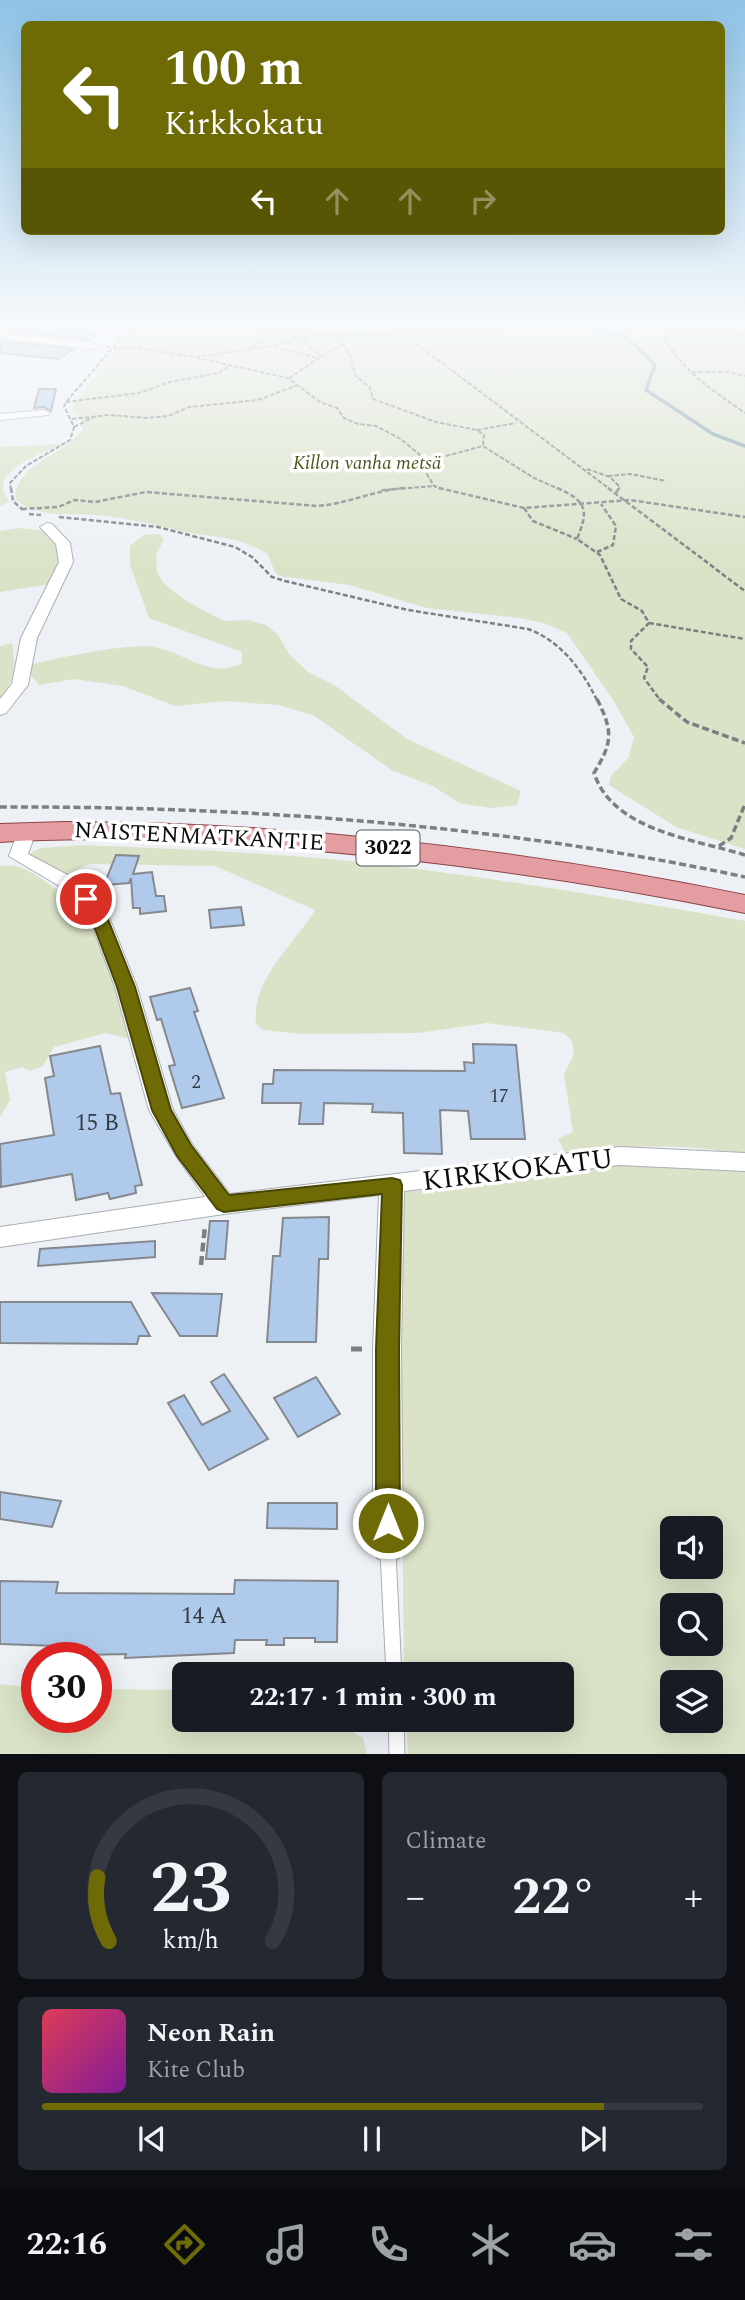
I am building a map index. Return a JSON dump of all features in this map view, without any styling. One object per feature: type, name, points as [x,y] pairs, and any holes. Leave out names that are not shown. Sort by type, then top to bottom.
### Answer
[{"type":"main road","name":"NAISTENMATKANTIE","points":[[9,831],[214,835],[414,851],[632,881],[745,904]]},
{"type":"street","points":[[0,417],[44,413]]},
{"type":"street","points":[[0,710],[20,685],[29,638],[66,562],[63,543],[47,527]]},
{"type":"street","points":[[9,831],[18,856],[68,883],[97,912],[126,987],[162,1110],[216,1205]]},
{"type":"street","name":"KIRKKOKATU","points":[[0,1237],[216,1205],[620,1156],[745,1162]]},
{"type":"street","points":[[388,1548],[387,1349],[392,1185]]},
{"type":"lane","points":[[388,1548],[393,1662]]},
{"type":"lane","points":[[396,1732],[397,1754]]},
{"type":"path","points":[[66,406],[66,412],[74,427],[73,435],[66,444],[26,466],[10,483],[13,501],[29,514],[158,527],[235,547],[253,558],[272,577],[285,581],[427,613],[504,623],[539,633],[561,648],[592,692],[609,730],[610,743],[594,773],[600,791],[643,824],[745,855]]},
{"type":"path","points":[[72,419],[96,416],[168,416],[189,407],[200,406]]},
{"type":"path","points":[[331,406],[337,408],[344,418],[358,424],[376,426],[401,439],[427,461]]},
{"type":"path","points":[[392,406],[436,422],[477,430],[517,423]]},
{"type":"path","points":[[495,406],[583,468],[745,591]]},
{"type":"path","points":[[74,427],[96,416]]},
{"type":"path","points":[[477,430],[484,435],[483,446]]},
{"type":"path","points":[[427,461],[483,446],[534,478],[573,495],[583,505],[585,519],[577,539]]},
{"type":"path","points":[[427,461],[425,471],[434,486]]},
{"type":"path","points":[[583,468],[608,476],[630,474],[666,481]]},
{"type":"path","points":[[608,476],[620,488],[616,493]]},
{"type":"path","points":[[22,509],[58,508],[75,500],[95,502],[146,492],[317,506],[342,504],[381,490],[434,486],[524,508],[625,500],[745,517]]},
{"type":"path","points":[[597,552],[613,545],[616,526],[601,504]]},
{"type":"path","points":[[524,508],[533,521],[577,539],[583,546],[597,552],[619,589],[621,599],[639,608],[649,623],[745,639]]},
{"type":"path","points":[[649,623],[631,641],[631,649],[648,667],[644,678],[666,710],[701,730],[745,743]]},
{"type":"path","points":[[719,846],[731,838],[745,804]]},
{"type":"path","points":[[201,1265],[216,1205]]},
{"type":"green space","name":"Killon vanha metsä","points":[[73,406],[745,406],[745,849],[676,827],[609,785],[611,776],[629,757],[634,737],[613,700],[567,633],[544,623],[519,618],[427,608],[349,585],[279,576],[268,554],[235,540],[118,518],[44,512],[24,505],[15,499],[17,487],[23,477],[74,439],[83,429],[72,408]]},
{"type":"green space","points":[[61,444],[21,464],[8,475],[3,487],[9,502],[0,506],[0,447]]},
{"type":"green space","points":[[19,528],[49,531],[60,550],[59,563],[51,584],[0,592],[0,531]]},
{"type":"green space","points":[[160,534],[164,540],[156,554],[157,572],[164,584],[188,602],[224,621],[248,620],[266,625],[278,635],[289,654],[308,672],[337,687],[407,739],[521,791],[517,805],[491,808],[459,803],[433,786],[393,771],[313,715],[278,705],[226,701],[175,706],[123,686],[74,679],[39,685],[27,670],[30,665],[127,647],[154,647],[208,667],[231,667],[242,663],[242,652],[149,618],[130,564],[130,546],[144,535]]},
{"type":"green space","points":[[12,643],[13,673],[9,686],[0,699],[0,646]]},
{"type":"green space","points":[[81,845],[270,854],[383,865],[520,883],[745,921],[745,1154],[656,1146],[566,1154],[558,1139],[573,1132],[564,1074],[574,1054],[572,1041],[564,1033],[487,1023],[419,1033],[303,1034],[263,1030],[256,1024],[260,992],[276,963],[315,910],[215,866],[89,864],[61,878],[32,858],[31,853],[41,848]]},
{"type":"green space","points":[[0,866],[16,866],[32,873],[64,896],[86,917],[105,959],[130,1039],[106,1033],[54,1047],[43,1066],[30,1071],[22,1067],[5,1072],[10,1100],[0,1117]]},
{"type":"green space","points":[[634,1163],[745,1168],[745,1754],[408,1754],[407,1732],[574,1732],[574,1662],[404,1662],[399,1196],[405,1192]]},
{"type":"green space","points":[[0,1684],[21,1686],[21,1733],[112,1733],[112,1689],[172,1690],[172,1732],[354,1732],[363,1738],[367,1754],[0,1754]]},
{"type":"building","points":[[52,406],[51,411],[44,407],[34,408]]},
{"type":"building","points":[[116,855],[139,856],[133,874],[152,872],[156,896],[164,896],[166,911],[140,914],[140,908],[133,908],[131,878],[129,883],[104,885]]},
{"type":"building","points":[[241,907],[244,925],[211,928],[209,910]]},
{"type":"building","points":[[190,988],[198,1011],[194,1012],[224,1098],[182,1108],[169,1066],[175,1065],[161,1019],[157,1020],[150,997]]},
{"type":"building","points":[[473,1044],[516,1045],[525,1139],[471,1139],[468,1111],[440,1110],[442,1154],[404,1153],[403,1113],[372,1112],[373,1104],[324,1103],[323,1124],[299,1124],[301,1103],[262,1103],[263,1084],[273,1084],[274,1070],[465,1071],[464,1062],[474,1063]]},
{"type":"building","points":[[100,1046],[111,1094],[120,1093],[142,1185],[135,1186],[136,1193],[110,1199],[108,1193],[76,1200],[72,1174],[1,1187],[0,1144],[54,1135],[45,1078],[54,1076],[50,1056]]},
{"type":"building","points":[[329,1217],[328,1259],[319,1259],[316,1342],[267,1342],[273,1256],[280,1256],[283,1218]]},
{"type":"building","points":[[210,1221],[228,1221],[225,1259],[206,1259]]},
{"type":"building","points":[[155,1241],[155,1257],[38,1266],[40,1249]]},
{"type":"building","points":[[152,1293],[222,1294],[217,1336],[180,1336]]},
{"type":"building","points":[[0,1302],[131,1302],[150,1336],[139,1336],[137,1344],[0,1343]]},
{"type":"building","points":[[224,1374],[268,1439],[209,1470],[168,1403],[184,1395],[202,1425],[230,1411],[211,1382]]},
{"type":"building","points":[[316,1377],[340,1414],[298,1437],[274,1398]]},
{"type":"building","points":[[0,1492],[61,1501],[52,1527],[0,1519]]},
{"type":"building","points":[[268,1503],[337,1503],[337,1529],[267,1528]]},
{"type":"building","points":[[235,1580],[338,1581],[337,1642],[315,1642],[315,1638],[284,1638],[284,1645],[266,1645],[267,1640],[235,1640],[234,1653],[125,1658],[126,1654],[112,1654],[112,1642],[0,1644],[0,1581],[58,1582],[56,1593],[234,1594]]},
{"type":"waterway","points":[[670,406],[713,434],[745,446]]},
{"type":"route","points":[[86,899],[97,912],[126,987],[162,1110],[184,1150],[224,1204],[392,1185],[387,1349],[388,1523]]}]
